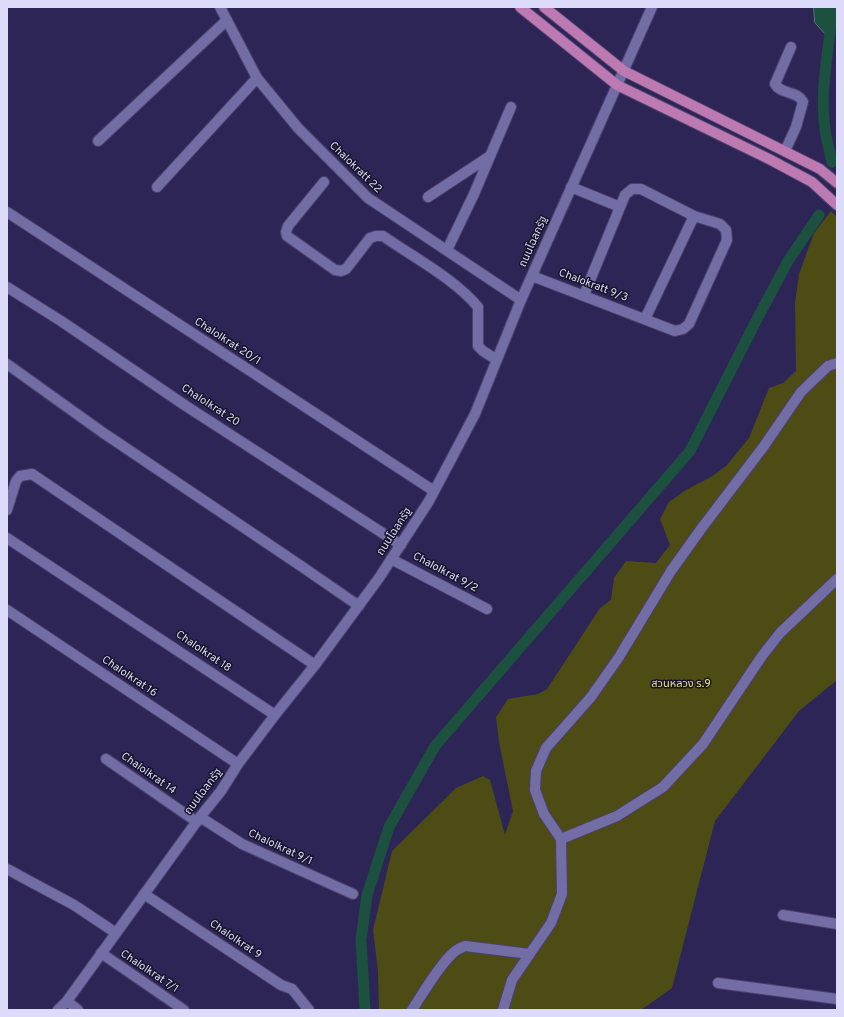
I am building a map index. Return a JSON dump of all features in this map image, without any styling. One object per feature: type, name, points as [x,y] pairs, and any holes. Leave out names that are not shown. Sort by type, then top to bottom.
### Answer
[{"type":"main road","points":[[520,7],[617,85],[769,158],[812,182],[837,205]]},
{"type":"main road","points":[[544,7],[624,71],[820,169],[837,183]]},
{"type":"street","name":"Chalokratt 22","points":[[220,7],[257,78],[303,133],[368,198],[521,300]]},
{"type":"street","name":"ถนนโฉลกรัฐ","points":[[58,1010],[67,1001],[198,820],[221,791],[238,764],[315,666],[359,606],[401,545],[434,491],[476,414],[521,300],[652,7]]},
{"type":"street","points":[[98,141],[227,20]]},
{"type":"street","points":[[785,151],[796,127],[804,102],[799,96],[792,92],[780,90],[775,84],[792,47]]},
{"type":"street","points":[[157,187],[257,78]]},
{"type":"street","points":[[447,250],[511,107]]},
{"type":"street","points":[[428,197],[490,156]]},
{"type":"street","points":[[324,182],[288,226],[286,232],[287,236],[335,270],[341,271],[346,269],[370,238],[383,236],[445,278],[471,299],[478,307],[478,346],[497,360]]},
{"type":"street","points":[[571,187],[620,207]]},
{"type":"street","points":[[584,295],[625,195],[632,189],[641,189],[694,216],[645,319]]},
{"type":"street","name":"Chalolkrat 20/1","points":[[7,212],[434,491]]},
{"type":"street","name":"Chalokratt 9/3","points":[[532,276],[675,331],[683,329],[689,324],[726,240],[727,234],[725,227],[720,224],[694,216]]},
{"type":"street","name":"Chalolkrat 20","points":[[7,287],[67,325],[186,406],[401,545]]},
{"type":"street","points":[[503,1010],[512,980],[551,923],[562,894],[562,840],[544,814],[535,790],[536,771],[546,748],[591,697],[619,657],[675,565],[764,446],[802,392],[828,366],[837,363]]},
{"type":"street","points":[[7,364],[102,432],[359,606]]},
{"type":"street","points":[[7,510],[16,481],[24,474],[32,474],[315,666]]},
{"type":"street","name":"Chalolkrat 18","points":[[7,538],[275,715]]},
{"type":"street","name":"Chalolkrat 9/2","points":[[391,559],[488,609]]},
{"type":"street","points":[[562,840],[617,816],[662,787],[703,744],[762,656],[780,634],[837,579]]},
{"type":"street","name":"Chalolkrat 16","points":[[7,610],[238,764]]},
{"type":"street","name":"Chalolkrat 14","points":[[106,759],[198,820]]},
{"type":"street","name":"Chalolkrat 9/1","points":[[198,820],[242,844],[353,894]]},
{"type":"street","points":[[7,869],[74,905],[116,933]]},
{"type":"street","name":"Chalolkrat 9","points":[[144,894],[282,985],[292,989],[309,1010]]},
{"type":"street","points":[[783,915],[837,924]]},
{"type":"street","points":[[412,1010],[442,966],[452,953],[458,949],[465,946],[530,954]]},
{"type":"street","name":"Chalolkrat 7/1","points":[[101,953],[184,1010]]},
{"type":"street","points":[[718,983],[837,999]]},
{"type":"street","points":[[67,1001],[78,1010]]},
{"type":"green space","name":"สวนหลวง ร.9","points":[[831,211],[837,217],[837,680],[799,711],[715,821],[672,988],[641,1010],[379,1010],[378,971],[373,930],[392,851],[456,788],[483,776],[490,780],[505,835],[513,811],[499,742],[496,717],[508,699],[538,694],[547,689],[600,608],[611,600],[614,578],[626,561],[656,563],[670,545],[660,519],[669,502],[686,490],[711,477],[726,466],[749,438],[769,388],[783,383],[796,371],[795,303],[799,274],[814,233]]},
{"type":"shaded area","points":[[814,7],[837,7],[837,26],[829,38],[815,23]]},
{"type":"waterway","points":[[831,24],[823,103],[826,133],[832,162]]},
{"type":"waterway","points":[[365,1010],[361,940],[367,895],[389,827],[435,746],[690,451],[788,261],[819,215]]}]
